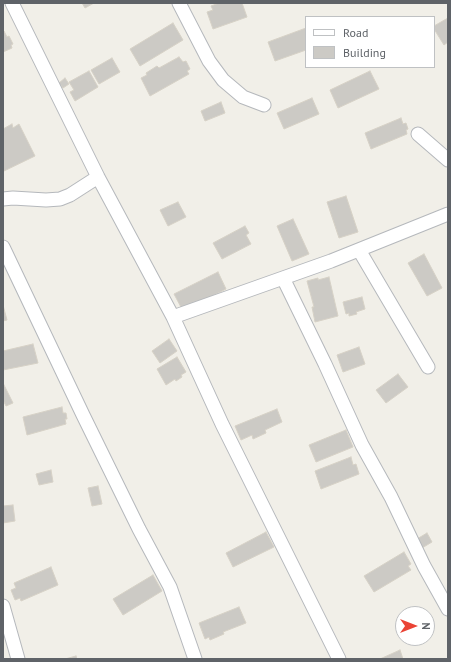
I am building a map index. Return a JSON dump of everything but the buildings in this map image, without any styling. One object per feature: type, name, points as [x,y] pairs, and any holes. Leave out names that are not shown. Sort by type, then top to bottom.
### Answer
[{"type":"street","points":[[12,3],[98,178],[173,317],[222,424],[339,659]]},
{"type":"street","points":[[179,3],[209,61],[223,80],[243,97],[264,105]]},
{"type":"street","points":[[418,134],[448,160]]},
{"type":"street","points":[[3,199],[60,199],[70,195],[98,178]]},
{"type":"street","points":[[173,317],[360,250],[448,214]]},
{"type":"street","points":[[3,247],[83,415],[139,529],[170,587],[195,659]]},
{"type":"street","points":[[360,250],[428,367]]},
{"type":"street","points":[[283,278],[362,445],[391,497],[424,566],[448,609]]},
{"type":"street","points":[[3,606],[18,659]]}]
